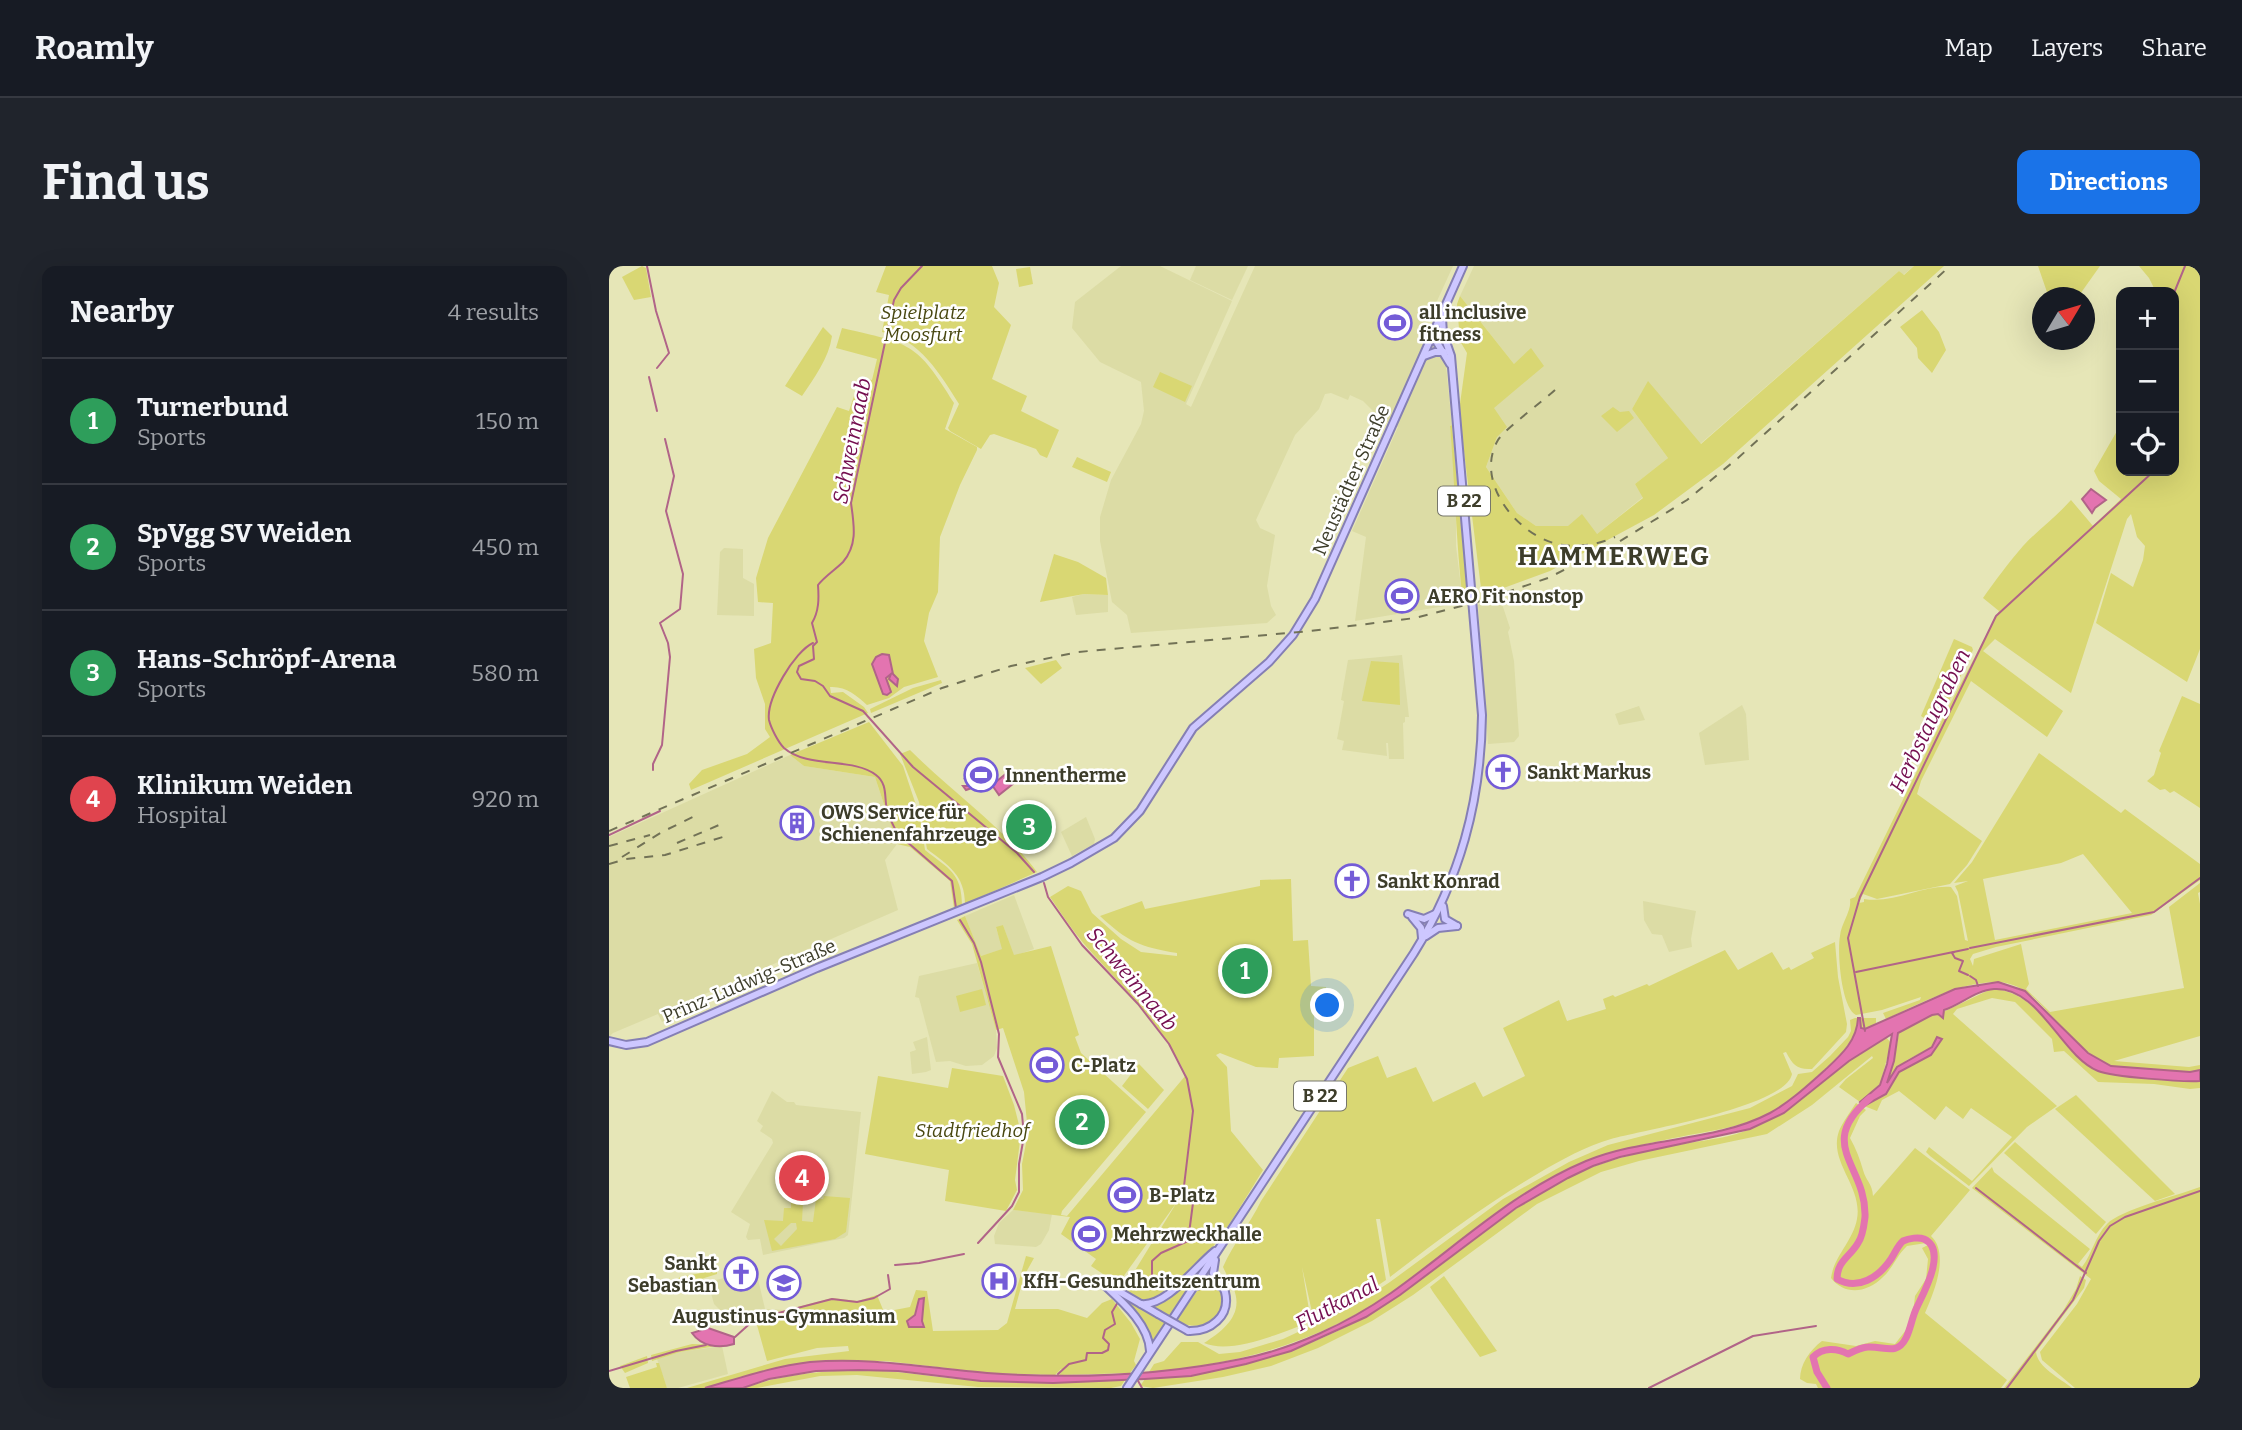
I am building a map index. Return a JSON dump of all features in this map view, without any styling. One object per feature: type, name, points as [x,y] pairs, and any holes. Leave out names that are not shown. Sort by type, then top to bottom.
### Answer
[{"type":"main road","name":"Neustädter Straße","points":[[1042,877],[1114,838],[1140,811],[1193,728],[1269,662],[1293,635],[1315,599],[1463,266]]},
{"type":"main road","name":"B 22","points":[[1127,1388],[1422,939],[1438,912],[1461,856],[1475,801],[1481,760],[1481,685],[1451,356],[1443,333],[1442,316]]},
{"type":"main road","name":"B 22","points":[[1433,336],[1451,365]]},
{"type":"main road","points":[[1424,356],[1444,352]]},
{"type":"main road","name":"Prinz-Ludwig-Straße","points":[[609,1041],[626,1045],[647,1042],[1042,877]]},
{"type":"main road","points":[[1438,912],[1424,919],[1408,914],[1421,928],[1422,939],[1438,928],[1457,926],[1443,915],[1443,900]]},
{"type":"main road","name":"B 22","points":[[1141,1304],[1154,1303],[1166,1295],[1222,1246]]},
{"type":"main road","points":[[1100,1281],[1188,1331],[1201,1331],[1218,1321],[1225,1309],[1224,1289],[1213,1268],[1222,1246]]},
{"type":"main road","points":[[1189,1294],[1207,1280],[1216,1282],[1224,1289]]},
{"type":"main road","points":[[1112,1290],[1134,1316],[1149,1340],[1150,1353]]},
{"type":"shaded area","points":[[1121,266],[1160,266],[1232,301],[1186,404],[1191,407],[1255,266],[1453,266],[1421,336],[1444,359],[1446,366],[1456,491],[1456,546],[1463,603],[1355,621],[1366,537],[1352,531],[1398,427],[1381,419],[1363,401],[1350,395],[1348,400],[1331,393],[1325,394],[1319,409],[1295,435],[1256,520],[1260,528],[1275,535],[1267,586],[1271,606],[1276,615],[1267,623],[1131,633],[1127,615],[1112,602],[1100,541],[1100,517],[1111,480],[1141,424],[1144,411],[1141,382],[1100,362],[1072,328],[1075,302]]},
{"type":"shaded area","points":[[1196,266],[1248,266],[1232,300],[1190,280]]},
{"type":"shaded area","points":[[1474,266],[1914,266],[1903,275],[1899,271],[1700,444],[1648,382],[1632,409],[1668,458],[1635,484],[1643,497],[1597,534],[1568,527],[1536,526],[1517,513],[1486,467],[1497,437],[1493,408],[1514,364],[1460,296]]},
{"type":"shaded area","points":[[2091,489],[2106,500],[2092,513],[2082,499]]},
{"type":"shaded area","points":[[724,548],[743,549],[743,578],[754,584],[754,616],[717,615],[720,552]]},
{"type":"shaded area","points":[[1084,594],[1108,595],[1108,612],[1076,615],[1072,597]]},
{"type":"shaded area","points":[[1500,598],[1510,628],[1508,632],[1514,661],[1519,736],[1514,742],[1488,744],[1478,605]]},
{"type":"shaded area","points":[[889,655],[893,674],[898,679],[897,686],[889,679],[891,674],[886,678],[891,692],[887,695],[883,694],[872,664],[876,657]]},
{"type":"shaded area","points":[[1402,655],[1409,717],[1405,717],[1403,723],[1404,759],[1389,759],[1388,743],[1387,756],[1342,750],[1344,741],[1337,739],[1348,660]]},
{"type":"shaded area","points":[[1742,705],[1746,714],[1749,760],[1705,765],[1699,733]]},
{"type":"shaded area","points":[[1639,706],[1645,720],[1619,725],[1615,714]]},
{"type":"shaded area","points":[[790,755],[804,766],[875,777],[897,844],[885,860],[898,910],[700,996],[702,1003],[662,1022],[658,1014],[609,1037],[609,837]]},
{"type":"shaded area","name":"Innentherme","points":[[976,763],[986,767],[990,777],[984,782],[975,780],[972,783],[975,787],[966,790],[963,786],[972,786],[966,780],[974,779],[970,773]]},
{"type":"shaded area","points":[[1007,773],[1014,783],[999,795],[992,785]]},
{"type":"shaded area","points":[[1086,817],[1095,839],[1094,844],[1072,856],[1061,832]]},
{"type":"shaded area","points":[[1014,895],[1034,949],[1014,956],[1003,925],[996,928],[1003,949],[981,956],[965,916]]},
{"type":"shaded area","points":[[1643,901],[1696,911],[1692,947],[1669,952],[1662,935],[1652,934],[1644,920]]},
{"type":"shaded area","points":[[977,963],[996,1030],[997,1048],[994,1056],[982,1065],[936,1062],[919,998],[915,997],[919,976]]},
{"type":"shaded area","points":[[1998,982],[2025,991],[2088,1053],[2111,1066],[2190,1072],[2200,1070],[2200,1081],[2148,1079],[2098,1071],[2072,1051],[2024,998],[2010,991],[1987,990],[1944,1010],[1943,1018],[1938,1014],[1932,1015],[1898,1033],[1894,1061],[1887,1083],[1897,1067],[1932,1047],[1937,1037],[1942,1039],[1931,1055],[1899,1072],[1886,1094],[1864,1106],[1860,1102],[1880,1085],[1892,1034],[1849,1061],[1784,1113],[1750,1129],[1620,1157],[1568,1178],[1516,1208],[1400,1295],[1366,1317],[1291,1351],[1191,1376],[1145,1379],[1053,1383],[981,1381],[898,1371],[859,1370],[816,1371],[769,1379],[743,1388],[705,1388],[770,1369],[810,1362],[877,1362],[987,1373],[1082,1376],[1178,1369],[1261,1355],[1319,1334],[1374,1304],[1509,1204],[1533,1188],[1586,1161],[1631,1147],[1726,1129],[1770,1113],[1799,1093],[1842,1053],[1855,1034],[1858,1018],[1861,1028],[1865,1029],[1955,989]]},
{"type":"shaded area","points":[[927,1037],[931,1070],[912,1074],[910,1052],[916,1050],[913,1042]]},
{"type":"shaded area","points":[[772,1091],[796,1105],[861,1112],[848,1235],[763,1255],[760,1239],[748,1240],[746,1237],[750,1224],[731,1212],[773,1143],[772,1139],[760,1131],[763,1126],[757,1121]]},
{"type":"shaded area","points":[[1013,1210],[1052,1214],[1049,1230],[1041,1244],[1036,1247],[995,1244],[994,1236],[999,1223]]},
{"type":"shaded area","points":[[755,1266],[765,1309],[785,1310],[755,1318],[753,1313],[729,1319],[714,1304],[708,1282],[732,1276],[735,1281],[750,1277],[748,1267]]},
{"type":"shaded area","points":[[924,1298],[924,1327],[909,1327],[907,1321],[915,1315],[919,1299]]},
{"type":"shaded area","points":[[708,1328],[734,1337],[734,1344],[710,1345],[700,1341],[692,1333]]},
{"type":"shaded area","points":[[722,1346],[728,1374],[678,1388],[667,1388],[657,1359],[680,1352]]},
{"type":"green space","points":[[642,266],[646,268],[651,297],[634,300],[622,277]]},
{"type":"green space","name":"Spielplatz Moosfurt","points":[[886,266],[992,266],[999,283],[994,307],[1011,325],[992,379],[1027,396],[1021,411],[1059,430],[1047,458],[1040,455],[1036,449],[994,434],[990,435],[981,449],[950,431],[948,428],[959,404],[944,381],[918,350],[895,336],[882,332],[889,295],[876,292]]},
{"type":"green space","points":[[1914,266],[1944,266],[1723,464],[1654,515],[1550,571],[1482,596],[1459,411],[1467,353],[1460,341],[1457,304],[1460,296],[1514,364],[1531,348],[1544,366],[1494,408],[1507,427],[1497,437],[1486,467],[1517,513],[1536,526],[1568,526],[1582,514],[1597,534],[1643,498],[1635,484],[1668,458],[1632,409],[1648,381],[1701,444],[1899,271],[1904,275]]},
{"type":"green space","points":[[2038,266],[2100,266],[2085,287],[2045,287]]},
{"type":"green space","points":[[2139,266],[2200,266],[2200,649],[2187,682],[2096,623],[2111,573],[2133,587],[2143,560],[2145,546],[2137,537],[2131,514],[2127,519],[2071,693],[1995,639],[1983,651],[2063,711],[2047,737],[1971,681],[1921,781],[1917,794],[1982,841],[1967,865],[1950,884],[1877,899],[1863,894],[1859,903],[1864,902],[1864,899],[1875,900],[1886,899],[1951,887],[1957,896],[1965,940],[1968,941],[1955,886],[1968,881],[1954,883],[1972,862],[2039,753],[2121,813],[2125,809],[2200,864],[2200,880],[2151,915],[1996,947],[1973,954],[1970,959],[1973,966],[1974,959],[2021,944],[2029,984],[2026,989],[2050,1012],[2184,988],[2169,907],[2200,883],[2200,1036],[2114,1061],[2189,1067],[2200,1065],[2200,1070],[2190,1072],[2111,1066],[2084,1049],[2030,995],[2018,987],[2004,983],[1982,983],[1954,990],[1886,1019],[1883,1013],[1920,1000],[1921,997],[1882,1010],[1856,1015],[1847,1002],[1839,954],[1841,931],[1850,899],[1855,897],[1999,611],[1983,598],[2023,546],[2071,500],[2093,526],[2121,499],[2099,481],[2094,471],[2116,433],[2116,476],[2179,476],[2179,287],[2154,287]],"holes":[[[2083,854],[2132,913],[1995,940],[1983,879],[2061,863]]]},
{"type":"green space","points":[[1030,267],[1033,284],[1019,287],[1016,269]]},
{"type":"green space","points":[[1922,310],[1939,332],[1946,350],[1932,373],[1918,358],[1917,348],[1900,327]]},
{"type":"green space","points":[[823,327],[832,336],[828,352],[802,396],[785,386]]},
{"type":"green space","points":[[842,328],[897,342],[920,356],[954,403],[945,429],[977,447],[940,537],[938,592],[929,613],[924,641],[938,677],[904,687],[889,698],[867,705],[846,690],[830,687],[831,693],[843,692],[868,713],[691,790],[689,784],[702,770],[747,754],[770,737],[765,729],[765,704],[756,678],[754,649],[771,643],[773,603],[758,602],[756,578],[768,538],[837,407],[849,411],[860,378],[872,380],[877,359],[836,348]]},
{"type":"green space","points":[[1160,372],[1192,386],[1185,402],[1153,387]]},
{"type":"green space","points":[[1613,407],[1620,412],[1629,411],[1634,418],[1617,432],[1601,416]]},
{"type":"green space","points":[[1452,425],[1468,601],[1463,603],[1450,426]]},
{"type":"green space","points":[[1077,457],[1111,472],[1107,482],[1072,467]]},
{"type":"green space","points":[[1054,554],[1078,562],[1106,578],[1108,595],[1084,594],[1040,602]]},
{"type":"green space","points":[[1954,639],[1973,650],[1937,726],[1921,716]]},
{"type":"green space","points":[[1056,660],[1062,668],[1041,684],[1025,668]]},
{"type":"green space","points":[[1371,661],[1399,663],[1400,705],[1362,701]]},
{"type":"green space","points":[[941,680],[942,683],[871,713],[870,709],[913,688]]},
{"type":"green space","points":[[2182,696],[2200,704],[2200,808],[2174,791],[2170,793],[2165,789],[2160,790],[2147,781],[2154,775],[2161,753],[2159,751]]},
{"type":"green space","points":[[869,722],[903,766],[920,817],[925,850],[947,867],[957,879],[962,906],[954,908],[950,881],[910,847],[897,844],[875,777],[804,766],[790,755]]},
{"type":"green space","points":[[910,750],[993,824],[1037,872],[965,904],[959,878],[927,849],[919,802],[900,754]]},
{"type":"green space","points":[[1291,879],[1293,941],[1308,940],[1311,986],[1326,987],[1328,1013],[1314,1016],[1314,1056],[1279,1058],[1278,1068],[1256,1067],[1220,1053],[1216,1055],[1227,1067],[1231,1131],[1263,1170],[1211,1250],[1185,1277],[1159,1298],[1144,1302],[1123,1290],[1177,1202],[1118,1284],[1091,1266],[1096,1259],[1061,1234],[1070,1217],[1013,1210],[1023,1190],[1022,1164],[1028,1133],[1024,1092],[1003,1028],[996,1030],[972,944],[957,920],[965,916],[981,956],[1002,949],[996,927],[1003,925],[1014,955],[1051,946],[1079,1035],[1075,1037],[1081,1053],[1146,1112],[1062,1211],[1061,1215],[1067,1216],[1186,1075],[1153,1023],[1080,939],[1050,897],[1068,886],[1081,891],[1092,913],[1121,939],[1141,952],[1177,956],[1177,953],[1135,942],[1100,916],[1142,901],[1145,909],[1260,886],[1260,880]]},
{"type":"green space","points":[[1835,942],[1846,1032],[1812,1069],[1799,1067],[1786,1052],[1783,1053],[1792,1074],[1784,1086],[1766,1097],[1741,1107],[1592,1145],[1519,1185],[1390,1277],[1380,1219],[1376,1219],[1386,1280],[1350,1304],[1314,1321],[1302,1267],[1311,1322],[1243,1344],[1215,1346],[1204,1343],[1225,1327],[1234,1313],[1236,1297],[1223,1267],[1227,1259],[1261,1201],[1348,1068],[1378,1056],[1387,1078],[1416,1067],[1433,1102],[1475,1082],[1483,1097],[1525,1076],[1503,1028],[1559,1000],[1567,1021],[1606,1009],[1603,999],[1647,984],[1649,986],[1725,950],[1738,970],[1772,952],[1783,970],[1789,967],[1791,970],[1814,958],[1811,953]]},
{"type":"green space","points":[[982,989],[986,1005],[960,1012],[956,996]]},
{"type":"green space","points":[[1991,989],[2008,992],[2023,999],[2083,1061],[2097,1070],[2131,1077],[2200,1081],[2200,1088],[2098,1082],[2064,1051],[2054,1052],[2052,1039],[2015,1002],[1992,998],[1957,1009],[1953,1014],[2057,1106],[2027,1127],[1969,1186],[1930,1156],[1926,1152],[1929,1147],[1972,1181],[2012,1137],[1971,1108],[1963,1119],[1946,1106],[1935,1120],[1899,1091],[1882,1100],[1877,1111],[1864,1106],[1886,1094],[1899,1072],[1931,1055],[1937,1037],[1932,1047],[1907,1060],[1886,1082],[1894,1062],[1899,1033]]},
{"type":"green space","points":[[1858,1018],[1857,1026],[1842,1053],[1799,1093],[1771,1113],[1731,1127],[1624,1149],[1562,1172],[1516,1200],[1389,1295],[1332,1327],[1274,1349],[1244,1357],[1149,1372],[1154,1364],[1164,1361],[1181,1342],[1198,1342],[1219,1354],[1240,1352],[1283,1339],[1352,1307],[1503,1199],[1569,1162],[1608,1145],[1750,1108],[1792,1086],[1798,1074],[1812,1072],[1848,1037],[1851,1031],[1850,1020]]},
{"type":"green space","points":[[1858,1018],[1876,1018],[1876,1023],[1865,1030],[1861,1029]]},
{"type":"green space","points":[[1886,1037],[1891,1043],[1880,1085],[1860,1102],[1839,1087],[1873,1058],[1872,1056],[1812,1105],[1767,1134],[1639,1161],[1601,1172],[1537,1204],[1413,1295],[1372,1321],[1318,1348],[1271,1366],[1223,1377],[1153,1388],[1140,1386],[1145,1379],[1213,1371],[1279,1354],[1343,1328],[1402,1293],[1503,1218],[1567,1178],[1626,1156],[1728,1136],[1750,1129]]},
{"type":"green space","points":[[1139,1064],[1164,1090],[1148,1109],[1122,1086]]},
{"type":"green space","name":"Stadtfriedhof","points":[[952,1068],[1003,1076],[1014,1105],[1021,1133],[1015,1180],[1017,1190],[1006,1211],[945,1201],[949,1170],[865,1154],[878,1076],[948,1088]]},
{"type":"green space","points":[[2076,1095],[2175,1194],[2155,1201],[2055,1109]]},
{"type":"green space","points":[[1856,1103],[1866,1110],[1860,1116],[1850,1138],[1873,1196],[1915,1148],[1970,1190],[1931,1236],[1937,1244],[1940,1263],[1936,1284],[1925,1313],[2007,1380],[2001,1388],[1818,1388],[1816,1384],[1800,1379],[1807,1358],[1822,1341],[1856,1346],[1875,1341],[1895,1344],[1906,1330],[1915,1296],[1926,1279],[1928,1259],[1922,1248],[1928,1245],[1926,1243],[1907,1246],[1883,1277],[1863,1289],[1843,1288],[1831,1278],[1857,1219],[1855,1196],[1841,1164],[1837,1142],[1839,1131]]},
{"type":"green space","points":[[2015,1142],[2106,1222],[2096,1234],[2004,1153]]},
{"type":"green space","points":[[1992,1167],[1994,1172],[2090,1249],[2078,1264],[2082,1267],[2099,1234],[2114,1219],[2137,1208],[2200,1187],[2200,1388],[2075,1388],[2042,1360],[2040,1352],[2077,1304],[2091,1279],[1972,1188]]},
{"type":"green space","points":[[824,1196],[850,1198],[846,1232],[835,1239],[772,1251],[764,1220],[783,1221],[784,1208],[791,1208],[791,1202],[803,1202],[802,1221],[813,1222],[816,1199],[823,1199]],"holes":[[[791,1223],[796,1223],[797,1229],[781,1246],[774,1239]]]},
{"type":"green space","points":[[1026,1256],[1034,1258],[1024,1276],[1015,1309],[1058,1309],[1087,1318],[1102,1303],[1112,1299],[1140,1339],[1134,1361],[1136,1365],[1130,1373],[1059,1375],[1064,1369],[1061,1369],[1055,1375],[988,1373],[886,1361],[832,1361],[805,1363],[705,1388],[687,1388],[785,1359],[849,1351],[848,1346],[817,1348],[767,1361],[755,1318],[832,1298],[858,1301],[877,1295],[884,1312],[910,1307],[916,1290],[927,1291],[933,1331],[998,1330],[1007,1323]]},
{"type":"green space","points":[[1206,1263],[1170,1317],[1155,1309],[1154,1307]]},
{"type":"green space","points":[[717,1270],[717,1274],[679,1286],[680,1277]]},
{"type":"green space","points":[[1444,1276],[1497,1351],[1480,1357],[1433,1292],[1430,1287]]},
{"type":"green space","points":[[2080,1276],[2086,1280],[2084,1288],[2036,1352],[2045,1368],[2072,1388],[2004,1388],[2063,1311]]},
{"type":"green space","points":[[1210,1282],[1220,1287],[1223,1298],[1223,1308],[1219,1316],[1206,1325],[1186,1325],[1176,1321],[1200,1287]]},
{"type":"green space","points":[[1119,1296],[1166,1323],[1154,1342],[1152,1342]]},
{"type":"green space","points":[[692,1344],[722,1345],[680,1352],[652,1361],[651,1355]]},
{"type":"green space","points":[[647,1356],[648,1363],[625,1373],[620,1366]]},
{"type":"green space","points":[[656,1363],[659,1363],[667,1388],[630,1388],[626,1377],[657,1367]]},
{"type":"green space","points":[[859,1370],[1001,1382],[1125,1380],[1121,1386],[1111,1388],[978,1387],[857,1375],[820,1376],[757,1388],[743,1388],[800,1374]]},
{"type":"waterway","points":[[647,266],[656,311],[669,353],[657,368]]},
{"type":"waterway","name":"Schweinnaab","points":[[922,266],[901,288],[894,300],[851,503],[853,541],[843,562],[818,585],[818,605],[812,623],[817,642],[813,646],[814,659],[799,666],[797,672],[801,679],[815,681],[823,686],[830,696],[863,711],[913,767],[1017,853],[1034,872]]},
{"type":"waterway","name":"Herbstaugraben","points":[[2176,287],[2185,266]]},
{"type":"waterway","points":[[649,377],[657,411]]},
{"type":"waterway","points":[[653,770],[662,745],[670,657],[660,623],[680,609],[683,574],[666,511],[674,476],[665,439]]},
{"type":"waterway","name":"Herbstaugraben","points":[[1865,1031],[1848,938],[1860,897],[1996,616],[2149,476]]},
{"type":"waterway","points":[[813,643],[790,665],[772,700],[769,720],[775,735],[784,748],[805,759],[855,766],[876,775],[884,787],[887,810],[896,831],[952,881],[956,908]]},
{"type":"waterway","points":[[609,835],[660,811]]},
{"type":"waterway","points":[[1970,948],[2154,912],[2200,878]]},
{"type":"waterway","name":"Schweinnaab","points":[[1044,883],[1048,897],[1082,945],[1138,1004],[1169,1044],[1187,1079],[1193,1111],[1184,1186],[1193,1203],[1188,1241],[1161,1253],[1152,1261],[1152,1275],[1144,1285],[1129,1284],[1124,1291]]},
{"type":"waterway","points":[[960,920],[974,943],[981,962],[999,1034],[998,1057],[1022,1114],[1024,1136],[1019,1164],[1019,1192],[1012,1206],[978,1243]]},
{"type":"waterway","points":[[1856,972],[1968,949]]},
{"type":"waterway","points":[[1954,952],[1952,953],[1955,958],[1963,961],[1959,971],[1968,975]]},
{"type":"waterway","points":[[1970,976],[1976,980],[1978,986]]},
{"type":"waterway","points":[[1827,1388],[1817,1372],[1813,1357],[1821,1351],[1848,1354],[1866,1347],[1899,1347],[1908,1334],[1934,1262],[1931,1245],[1924,1239],[1911,1239],[1903,1241],[1886,1266],[1867,1280],[1853,1283],[1837,1279],[1842,1263],[1860,1240],[1865,1217],[1859,1183],[1844,1143],[1846,1129],[1854,1114],[1870,1098]]},
{"type":"waterway","points":[[1976,1188],[2086,1273]]},
{"type":"waterway","points":[[2007,1388],[2073,1300],[2099,1241],[2110,1226],[2125,1217],[2200,1191]]},
{"type":"waterway","points":[[895,1265],[964,1254]]},
{"type":"waterway","points":[[735,1337],[755,1319],[832,1299],[857,1302],[874,1298],[890,1289],[888,1275]]},
{"type":"waterway","name":"Schweinnaab","points":[[1058,1374],[1069,1364],[1086,1360],[1087,1353],[1102,1353],[1108,1350],[1109,1344],[1103,1338],[1105,1330],[1115,1324],[1112,1312],[1118,1302]]},
{"type":"waterway","points":[[1649,1388],[1753,1336],[1816,1326]]},
{"type":"waterway","points":[[609,1371],[706,1345]]},
{"type":"waterway","points":[[1137,1379],[1142,1388]]},
{"type":"railway","points":[[609,831],[942,688],[1011,666],[1078,652],[1310,631],[1415,618],[1481,601],[1548,578],[1612,546],[1687,500],[1738,458],[1950,266]]},
{"type":"railway","points":[[1555,390],[1498,440],[1492,456],[1491,472],[1495,488],[1514,518],[1542,538],[1557,544],[1579,546],[1615,537]]},
{"type":"railway","points":[[622,857],[662,832],[697,815]]},
{"type":"railway","points":[[677,843],[719,825]]},
{"type":"railway","points":[[609,846],[650,835]]},
{"type":"railway","points":[[609,864],[626,859],[665,855],[726,836]]},
{"type":"place","name":"all inclusive fitness","points":[[1395,323]]},
{"type":"place","name":"AERO Fit nonstop","points":[[1402,596]]},
{"type":"place","name":"Sankt Markus","points":[[1503,772]]},
{"type":"place","name":"Innentherme","points":[[981,775]]},
{"type":"place","name":"OWS Service für Schienenfahrzeuge","points":[[797,823]]},
{"type":"place","name":"Hans-Schröpf-Arena","points":[[1029,827]]},
{"type":"place","name":"Sankt Konrad","points":[[1352,881]]},
{"type":"place","name":"Turnerbund","points":[[1245,971]]},
{"type":"place","name":"C-Platz","points":[[1047,1065]]},
{"type":"place","name":"SpVgg SV Weiden","points":[[1082,1122]]},
{"type":"place","name":"Klinikum Weiden","points":[[802,1178]]},
{"type":"place","name":"B-Platz","points":[[1125,1195]]},
{"type":"place","name":"Mehrzweckhalle","points":[[1089,1234]]},
{"type":"place","name":"Sankt Sebastian","points":[[741,1274]]},
{"type":"place","name":"KfH-Gesundheitszentrum","points":[[999,1281]]},
{"type":"place","name":"Augustinus-Gymnasium","points":[[784,1283]]},
{"type":"district","name":"HAMMERWEG","points":[[1614,556]]},
{"type":"water label","name":"Flutkanal","points":[[1337,1304]]}]
